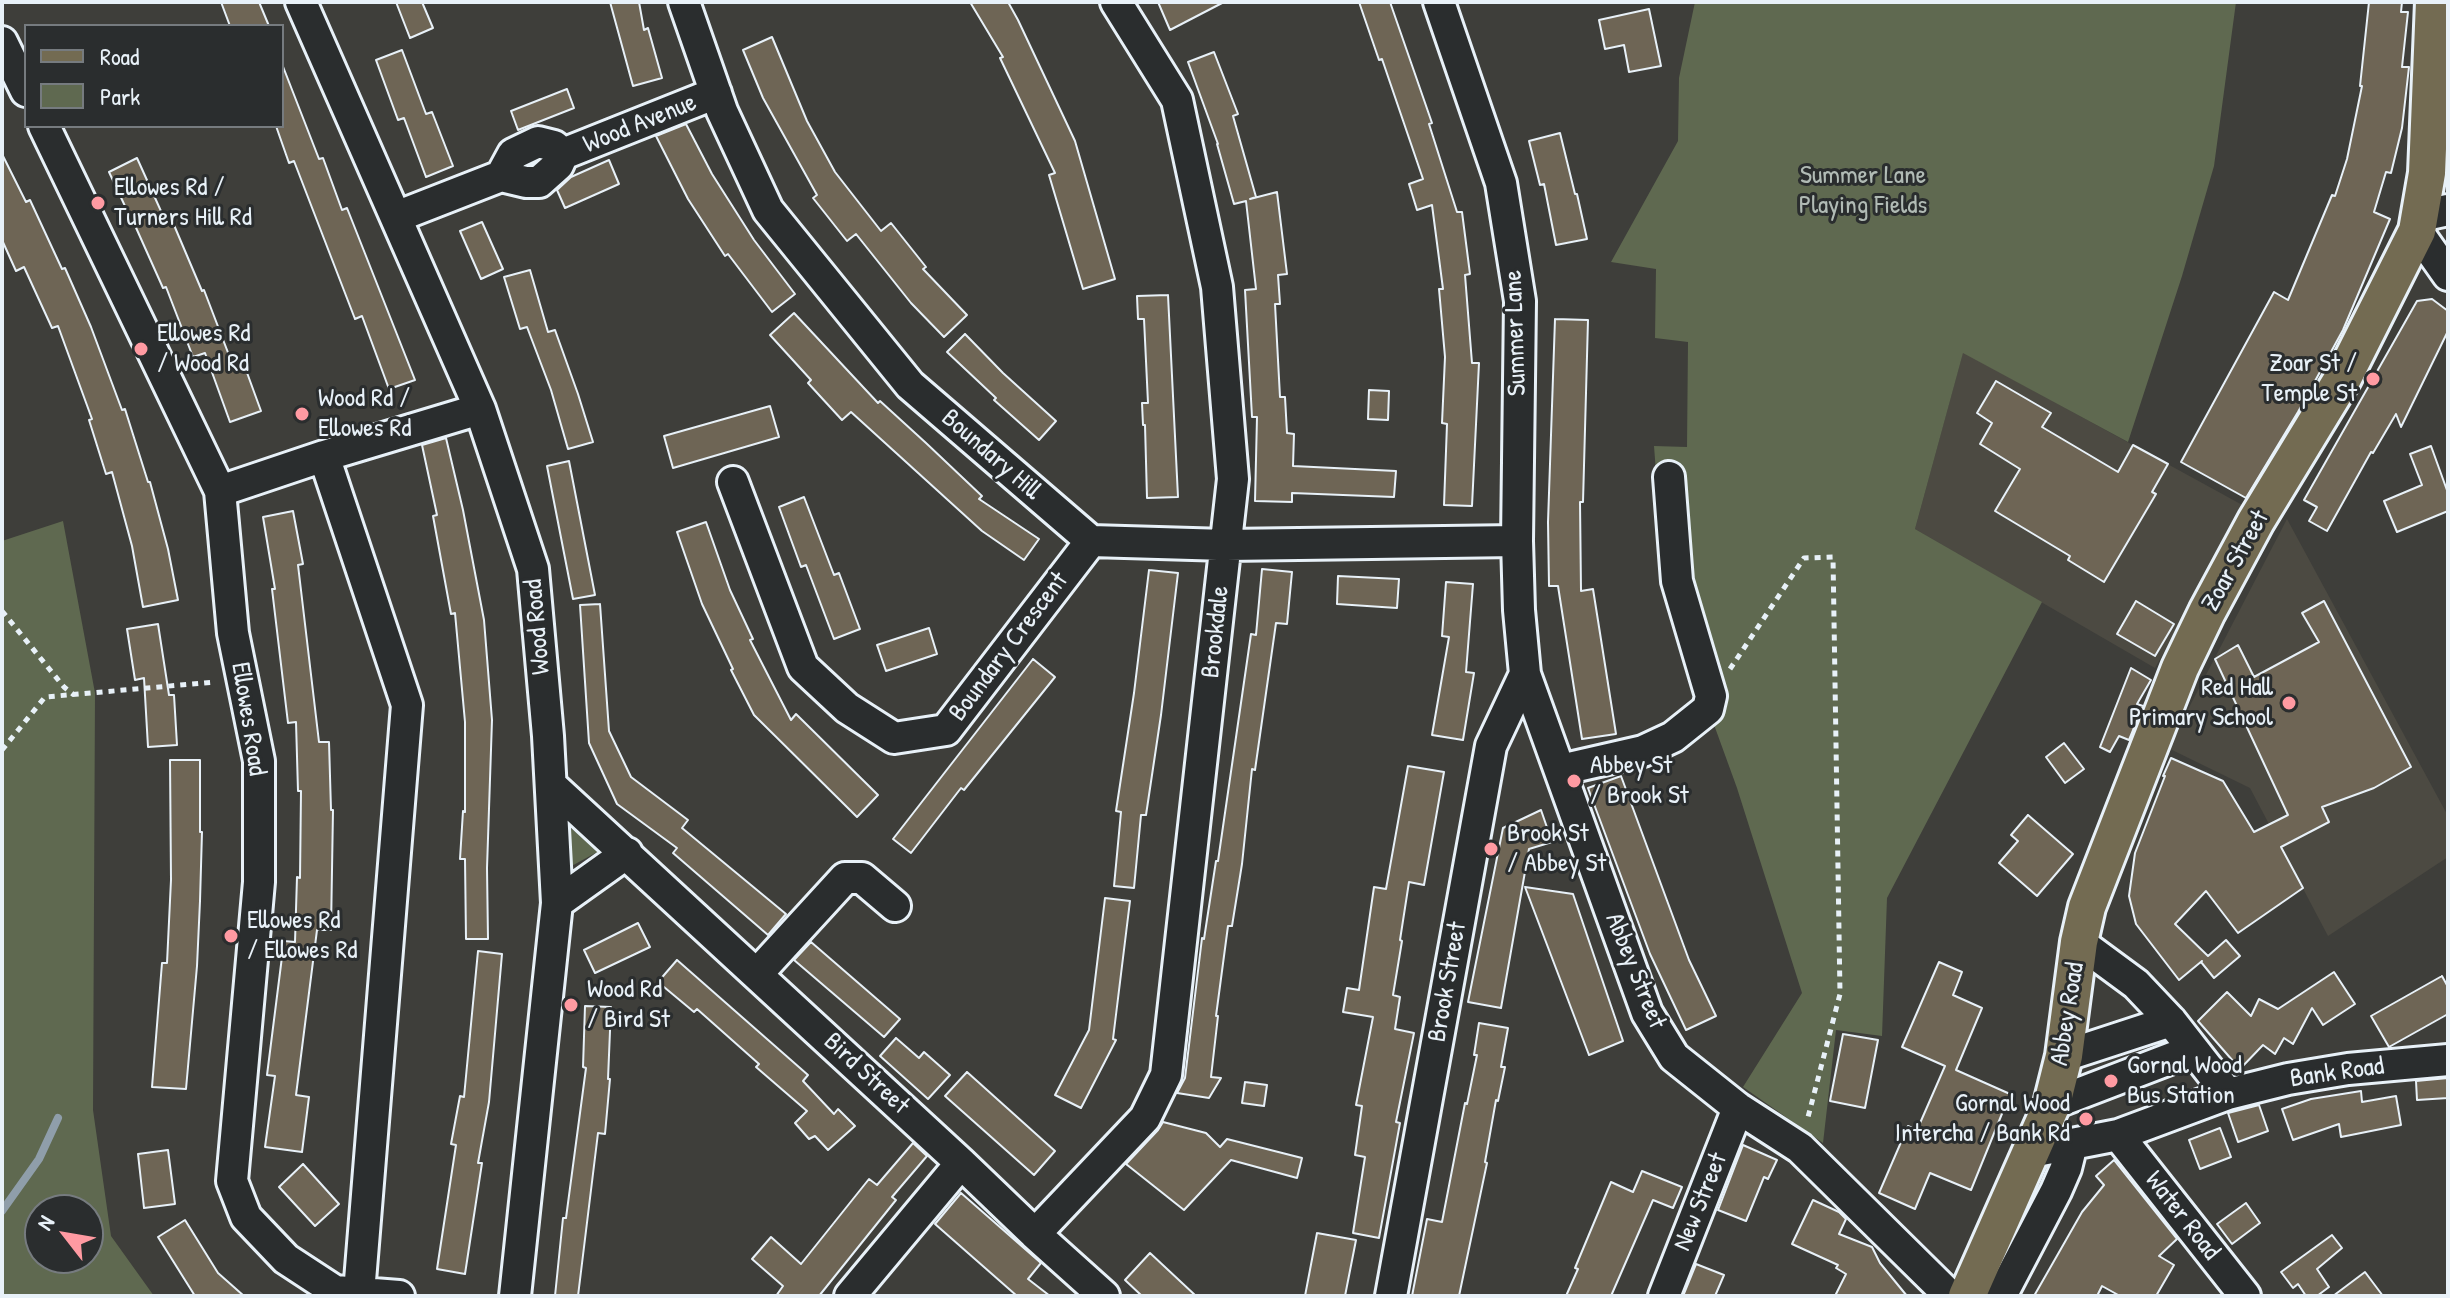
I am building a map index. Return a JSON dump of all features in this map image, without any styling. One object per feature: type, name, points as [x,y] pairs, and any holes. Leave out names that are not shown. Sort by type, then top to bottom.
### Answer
[{"type":"main road","name":"Zoar Street","points":[[2087,907],[2180,668],[2207,612],[2256,521],[2343,378],[2428,219],[2434,2]]},
{"type":"main road","name":"Abbey Road","points":[[1967,1296],[2052,1104],[2064,1056],[2079,942],[2087,907]]},
{"type":"street","name":"Wood Road","points":[[301,2],[480,409],[533,569],[551,785],[557,903],[515,1296]]},
{"type":"street","name":"Boundary Hill","points":[[684,2],[716,93],[768,210],[910,385],[1091,541]]},
{"type":"street","name":"Brookdale","points":[[1035,1234],[1145,1118],[1166,1075],[1233,479],[1217,287],[1177,100],[1116,2]]},
{"type":"street","name":"Summer Lane","points":[[1439,2],[1501,183],[1520,301],[1517,541],[1525,674]]},
{"type":"street","points":[[2,42],[24,87]]},
{"type":"street","name":"Wood Avenue","points":[[396,217],[501,176],[539,182],[558,165],[563,154],[716,93]]},
{"type":"street","name":"Ellowes Road","points":[[45,128],[220,491],[233,633],[259,761],[259,882],[232,1181],[246,1217],[286,1259],[335,1291],[399,1296]]},
{"type":"street","points":[[2428,219],[2448,275]]},
{"type":"street","points":[[220,491],[480,409]]},
{"type":"street","points":[[324,456],[407,705],[359,1293]]},
{"type":"street","points":[[1560,770],[1643,751],[1673,737],[1708,709],[1711,696],[1677,581],[1669,477]]},
{"type":"street","name":"Boundary Crescent","points":[[733,482],[803,667],[847,708],[894,738],[946,730],[1091,541]]},
{"type":"street","points":[[1091,541],[1226,545],[1517,541]]},
{"type":"street","name":"Abbey Street","points":[[1525,674],[1647,1013],[1674,1057],[1738,1108],[1800,1148],[1950,1296]]},
{"type":"street","name":"Brook Street","points":[[1391,1296],[1491,746],[1525,674]]},
{"type":"street","name":"Bird Street","points":[[551,785],[1104,1296]]},
{"type":"street","points":[[557,903],[627,853]]},
{"type":"street","points":[[757,974],[845,878],[862,878],[895,906]]},
{"type":"street","points":[[2079,942],[2136,984],[2171,1021],[2228,1094]]},
{"type":"street","points":[[2064,1056],[2171,1021]]},
{"type":"street","points":[[2052,1104],[2193,1050]]},
{"type":"street","name":"Bank Road","points":[[2031,1152],[2118,1135],[2228,1094],[2288,1079],[2348,1069],[2448,1060]]},
{"type":"street","name":"New Street","points":[[1664,1296],[1738,1108]]},
{"type":"street","name":"Water Road","points":[[2118,1135],[2245,1296]]},
{"type":"street","points":[[2001,1296],[2061,1179],[2072,1144]]},
{"type":"street","points":[[850,1296],[961,1163]]},
{"type":"path","points":[[1711,696],[1804,558],[1833,557],[1840,994],[1800,1148]]},
{"type":"path","points":[[2,611],[74,695]]},
{"type":"path","points":[[2,750],[45,697],[242,679]]},
{"type":"shaded area","name":"Red Hall Primary School","points":[[1963,352],[2246,507],[2155,668],[1915,529]]},
{"type":"shaded area","name":"Red Hall Primary School","points":[[2287,519],[2448,816],[2448,857],[2328,936],[2250,788],[2168,748]]},
{"type":"green space","name":"Summer Lane Playing Fields","points":[[1695,2],[2236,2],[2214,166],[2128,442],[1963,353],[1915,529],[2042,602],[1887,898],[1882,1036],[1836,1030],[1823,1143],[1743,1087],[1802,993],[1737,788],[1665,590],[1654,446],[1687,447],[1688,342],[1655,338],[1656,269],[1611,262],[1678,141],[1679,78]]},
{"type":"green space","points":[[63,521],[95,693],[93,1110],[111,1236],[154,1296],[2,1296],[2,541]]},
{"type":"green space","points":[[566,825],[601,850],[566,869]]},
{"type":"building","points":[[221,2],[259,2],[268,24],[229,24]]},
{"type":"building","points":[[396,2],[422,2],[433,28],[410,38]]},
{"type":"building","points":[[610,2],[639,2],[644,30],[648,28],[662,78],[633,86]]},
{"type":"building","points":[[970,2],[1008,2],[1018,20],[1075,141],[1115,279],[1083,289],[1049,175],[1055,173],[1000,58],[1003,57]]},
{"type":"building","points":[[1158,2],[1224,2],[1170,30]]},
{"type":"building","points":[[1359,2],[1390,2],[1432,123],[1429,124],[1457,212],[1462,212],[1470,274],[1465,275],[1472,363],[1479,363],[1472,506],[1444,505],[1447,424],[1442,423],[1445,357],[1439,289],[1443,289],[1432,205],[1417,210],[1409,184],[1423,179]]},
{"type":"building","points":[[2369,2],[2402,2],[2401,12],[2408,12],[2402,67],[2409,67],[2402,128],[2391,173],[2386,172],[2374,212],[2390,219],[2343,330],[2246,498],[2181,462],[2274,292],[2288,300],[2332,195],[2335,196],[2347,159],[2362,86]]},
{"type":"building","points":[[1649,9],[1661,66],[1629,72],[1624,45],[1605,49],[1599,20]]},
{"type":"building","points":[[772,37],[807,121],[835,172],[881,231],[891,223],[926,267],[923,269],[967,315],[944,337],[911,303],[856,234],[847,241],[813,198],[817,195],[763,98],[743,50]]},
{"type":"building","points":[[402,50],[426,114],[432,112],[453,166],[426,177],[404,118],[398,120],[376,60]]},
{"type":"building","points":[[1214,52],[1238,114],[1233,116],[1256,197],[1250,199],[1277,192],[1287,274],[1278,275],[1280,304],[1275,304],[1280,397],[1285,397],[1287,433],[1294,434],[1293,466],[1396,471],[1394,497],[1292,493],[1292,502],[1255,501],[1257,417],[1252,417],[1245,290],[1256,289],[1246,201],[1234,204],[1218,144],[1188,62]]},
{"type":"building","points":[[284,69],[342,210],[347,208],[415,380],[389,389],[362,316],[355,319],[294,161],[289,163],[277,128],[284,128]]},
{"type":"building","points":[[567,89],[574,108],[518,130],[511,111]]},
{"type":"building","points":[[686,124],[712,174],[754,240],[795,294],[772,312],[728,254],[725,256],[688,199],[656,136]]},
{"type":"building","points":[[1560,133],[1587,239],[1556,245],[1544,184],[1540,185],[1529,141]]},
{"type":"building","points":[[2,154],[26,202],[30,200],[62,269],[65,268],[122,410],[125,409],[150,482],[178,600],[143,607],[132,546],[112,472],[106,474],[89,420],[92,419],[58,326],[52,328],[24,267],[16,271],[2,240]]},
{"type":"building","points":[[137,158],[165,220],[171,218],[204,290],[232,363],[242,359],[261,411],[230,422],[205,353],[193,357],[166,287],[163,288],[109,172]]},
{"type":"building","points":[[609,160],[619,184],[565,208],[557,190],[571,177]]},
{"type":"building","points":[[482,222],[503,269],[481,279],[460,231]]},
{"type":"building","points":[[530,270],[548,332],[555,330],[593,442],[568,449],[551,390],[527,327],[520,329],[504,277]]},
{"type":"building","points":[[1168,295],[1178,497],[1147,498],[1142,403],[1148,403],[1144,319],[1138,319],[1137,296]]},
{"type":"building","points":[[2432,299],[2448,311],[2448,331],[2401,427],[2396,414],[2327,531],[2309,521],[2317,507],[2304,500],[2417,301]]},
{"type":"building","points":[[794,313],[878,403],[880,401],[982,496],[979,499],[1039,539],[1024,560],[982,531],[851,412],[842,420],[770,335]]},
{"type":"building","points":[[1555,319],[1588,320],[1583,502],[1580,502],[1581,591],[1593,589],[1616,734],[1582,739],[1558,586],[1549,586],[1548,522]]},
{"type":"building","points":[[965,334],[1056,421],[1039,440],[947,352]]},
{"type":"building","points":[[1996,381],[2051,413],[2042,427],[2118,472],[2133,445],[2168,464],[2152,492],[2156,494],[2104,582],[2068,560],[2070,556],[1995,511],[2020,469],[1980,444],[1992,423],[1977,413]]},
{"type":"building","points":[[1369,390],[1389,391],[1388,420],[1368,419]]},
{"type":"building","points":[[770,406],[779,437],[673,468],[664,436]]},
{"type":"building","points":[[446,438],[484,620],[492,720],[488,939],[466,939],[465,859],[460,859],[465,812],[465,722],[455,613],[451,614],[433,516],[437,515],[422,445]]},
{"type":"building","points":[[2431,446],[2448,493],[2448,511],[2397,532],[2384,501],[2422,485],[2410,454]]},
{"type":"building","points":[[569,461],[595,595],[573,599],[547,466]]},
{"type":"building","points":[[804,497],[834,575],[839,573],[860,629],[834,639],[806,565],[801,567],[779,507]]},
{"type":"building","points":[[293,511],[303,564],[298,565],[319,742],[329,742],[333,810],[331,930],[317,930],[296,1095],[309,1097],[302,1152],[265,1147],[275,1076],[267,1075],[284,941],[295,942],[297,877],[300,878],[301,791],[298,791],[296,722],[288,723],[272,589],[275,589],[263,517]]},
{"type":"building","points":[[706,522],[730,590],[753,639],[750,640],[791,720],[796,714],[878,795],[857,817],[754,715],[702,604],[677,532]]},
{"type":"building","points":[[1262,569],[1292,572],[1287,624],[1276,623],[1255,770],[1252,769],[1242,864],[1232,926],[1228,926],[1216,1016],[1211,1077],[1221,1078],[1209,1098],[1177,1093],[1185,1078],[1202,938],[1218,861],[1251,634],[1256,635]]},
{"type":"building","points":[[1149,570],[1178,573],[1146,815],[1141,815],[1134,888],[1114,886],[1121,812],[1116,811]]},
{"type":"building","points":[[1338,576],[1399,579],[1397,608],[1337,604]]},
{"type":"building","points":[[1446,582],[1473,584],[1466,672],[1474,673],[1463,740],[1432,735],[1449,637],[1442,636]]},
{"type":"building","points":[[2136,601],[2174,624],[2155,656],[2117,634]]},
{"type":"building","points":[[2324,601],[2411,767],[2374,788],[2322,807],[2329,822],[2281,847],[2303,888],[2238,933],[2206,891],[2175,924],[2208,956],[2226,940],[2240,956],[2214,978],[2202,961],[2179,980],[2136,924],[2129,896],[2135,853],[2163,776],[2171,758],[2223,781],[2254,832],[2288,815],[2215,659],[2238,645],[2254,677],[2319,642],[2302,613]]},
{"type":"building","points":[[600,604],[609,731],[631,777],[688,820],[682,828],[786,914],[768,935],[673,853],[677,848],[617,804],[589,743],[580,605]]},
{"type":"building","points":[[158,624],[169,695],[174,695],[177,745],[148,747],[144,678],[135,680],[127,629]]},
{"type":"building","points":[[929,628],[937,654],[886,671],[877,645]]},
{"type":"building","points":[[1033,659],[1055,677],[964,790],[961,788],[911,853],[893,839]]},
{"type":"building","points":[[2131,668],[2151,680],[2137,704],[2143,706],[2129,740],[2119,736],[2110,752],[2100,747]]},
{"type":"building","points":[[2064,743],[2084,769],[2065,783],[2046,757]]},
{"type":"building","points":[[170,760],[200,760],[200,901],[186,1089],[152,1087],[162,963],[167,963],[171,880]]},
{"type":"building","points":[[1408,766],[1444,772],[1424,885],[1409,882],[1400,940],[1393,995],[1400,997],[1395,1029],[1414,1033],[1396,1122],[1400,1123],[1379,1238],[1353,1233],[1365,1157],[1355,1155],[1362,1106],[1356,1105],[1373,1017],[1343,1012],[1347,988],[1359,990],[1374,887],[1386,889]]},
{"type":"building","points":[[1621,776],[1689,960],[1716,1016],[1686,1030],[1650,954],[1588,788]]},
{"type":"building","points":[[1541,810],[1552,842],[1529,849],[1501,1008],[1468,1002],[1503,828]]},
{"type":"building","points":[[2028,815],[2073,854],[2037,896],[1999,863],[2018,841],[2011,835]]},
{"type":"building","points":[[1525,887],[1573,894],[1623,1041],[1589,1055]]},
{"type":"building","points":[[1105,898],[1130,901],[1113,1039],[1116,1040],[1081,1108],[1055,1095],[1089,1030]]},
{"type":"building","points":[[638,923],[650,947],[595,973],[584,950]]},
{"type":"building","points":[[811,942],[900,1019],[884,1037],[794,960]]},
{"type":"building","points":[[478,951],[502,954],[489,1102],[478,1163],[482,1163],[465,1274],[437,1269],[456,1145],[451,1144],[460,1096],[464,1097]]},
{"type":"building","points":[[677,960],[808,1075],[803,1081],[834,1114],[838,1109],[855,1126],[828,1150],[815,1136],[809,1139],[795,1123],[807,1111],[756,1067],[759,1064],[697,1009],[694,1012],[658,982]]},
{"type":"building","points":[[1939,962],[1962,972],[1953,995],[1982,1008],[1956,1070],[2010,1094],[1971,1190],[1930,1173],[1915,1209],[1879,1193],[1908,1126],[1917,1130],[1945,1066],[1902,1047]]},
{"type":"building","points":[[2334,972],[2355,1004],[2323,1025],[2312,1008],[2293,1044],[2284,1038],[2275,1054],[2263,1045],[2240,1069],[2198,1021],[2227,992],[2251,1016],[2259,999],[2278,1009]]},
{"type":"building","points":[[2442,976],[2448,987],[2448,1014],[2389,1047],[2371,1016]]},
{"type":"building","points":[[585,1006],[611,1007],[605,1134],[598,1133],[578,1296],[555,1296],[563,1218],[566,1218],[586,1068],[583,1067]]},
{"type":"building","points":[[1479,1023],[1508,1028],[1501,1067],[1505,1067],[1459,1296],[1412,1296],[1427,1219],[1442,1222],[1477,1055],[1474,1055]]},
{"type":"building","points":[[1843,1034],[1878,1040],[1865,1108],[1830,1101]]},
{"type":"building","points":[[896,1038],[919,1058],[924,1052],[950,1075],[928,1099],[880,1056]]},
{"type":"building","points":[[967,1072],[1055,1151],[1034,1175],[945,1096]]},
{"type":"building","points":[[2448,1078],[2448,1098],[2417,1100],[2416,1081]]},
{"type":"building","points":[[1245,1082],[1267,1085],[1264,1106],[1242,1103]]},
{"type":"building","points":[[2361,1091],[2362,1102],[2396,1096],[2401,1125],[2341,1137],[2339,1124],[2293,1140],[2282,1109],[2311,1099]]},
{"type":"building","points":[[2259,1105],[2268,1131],[2238,1142],[2228,1113]]},
{"type":"building","points":[[1163,1122],[1206,1133],[1220,1147],[1227,1139],[1302,1158],[1297,1178],[1231,1160],[1184,1210],[1126,1164]]},
{"type":"building","points":[[2220,1128],[2231,1157],[2200,1169],[2189,1140]]},
{"type":"building","points":[[913,1143],[927,1156],[892,1197],[896,1200],[819,1296],[776,1296],[783,1286],[752,1259],[771,1237],[801,1264],[869,1179],[877,1185]]},
{"type":"building","points":[[1743,1145],[1777,1160],[1768,1179],[1764,1177],[1746,1221],[1718,1210]]},
{"type":"building","points":[[168,1150],[175,1204],[144,1208],[138,1154]]},
{"type":"building","points":[[2114,1160],[2177,1239],[2159,1256],[2174,1265],[2156,1296],[2120,1296],[2102,1286],[2097,1296],[2034,1296],[2082,1212],[2104,1185],[2096,1176]]},
{"type":"building","points":[[303,1164],[339,1204],[315,1226],[279,1187]]},
{"type":"building","points":[[1642,1171],[1682,1187],[1673,1208],[1653,1200],[1611,1296],[1566,1296],[1611,1182],[1633,1192]]},
{"type":"building","points":[[961,1193],[1041,1263],[1028,1279],[1050,1296],[1017,1296],[935,1224]]},
{"type":"building","points":[[1813,1200],[1839,1212],[1846,1219],[1839,1234],[1872,1247],[1880,1263],[1907,1296],[1835,1296],[1846,1274],[1836,1268],[1838,1265],[1792,1244]]},
{"type":"building","points":[[2246,1203],[2260,1223],[2232,1244],[2217,1224]]},
{"type":"building","points":[[185,1220],[218,1273],[244,1296],[195,1296],[158,1237]]},
{"type":"building","points":[[1317,1233],[1356,1240],[1345,1296],[1305,1296]]},
{"type":"building","points":[[2332,1235],[2342,1248],[2317,1269],[2329,1287],[2317,1296],[2306,1296],[2298,1284],[2293,1288],[2281,1272]]},
{"type":"building","points":[[1150,1253],[1196,1296],[1142,1296],[1125,1280]]},
{"type":"building","points":[[1696,1264],[1724,1275],[1715,1296],[1683,1296]]},
{"type":"building","points":[[2365,1272],[2383,1296],[2333,1296]]},
{"type":"waterway","points":[[2,1211],[39,1159],[58,1118]]},
{"type":"place","name":"Ellowes Rd / Turners Hill Rd","points":[[98,203]]},
{"type":"place","name":"Ellowes Rd / Wood Rd","points":[[141,349]]},
{"type":"place","name":"Zoar St / Temple St","points":[[2373,379]]},
{"type":"place","name":"Wood Rd / Ellowes Rd","points":[[302,414]]},
{"type":"place","name":"Red Hall Primary School","points":[[2289,703]]},
{"type":"place","name":"Abbey St / Brook St","points":[[1574,781]]},
{"type":"place","name":"Brook St / Abbey St","points":[[1491,849]]},
{"type":"place","name":"Ellowes Rd / Ellowes Rd","points":[[231,936]]},
{"type":"place","name":"Wood Rd / Bird St","points":[[571,1005]]},
{"type":"place","name":"Gornal Wood Bus Station","points":[[2111,1081]]},
{"type":"place","name":"Gornal Wood Intercha / Bank Rd","points":[[2086,1119]]}]
